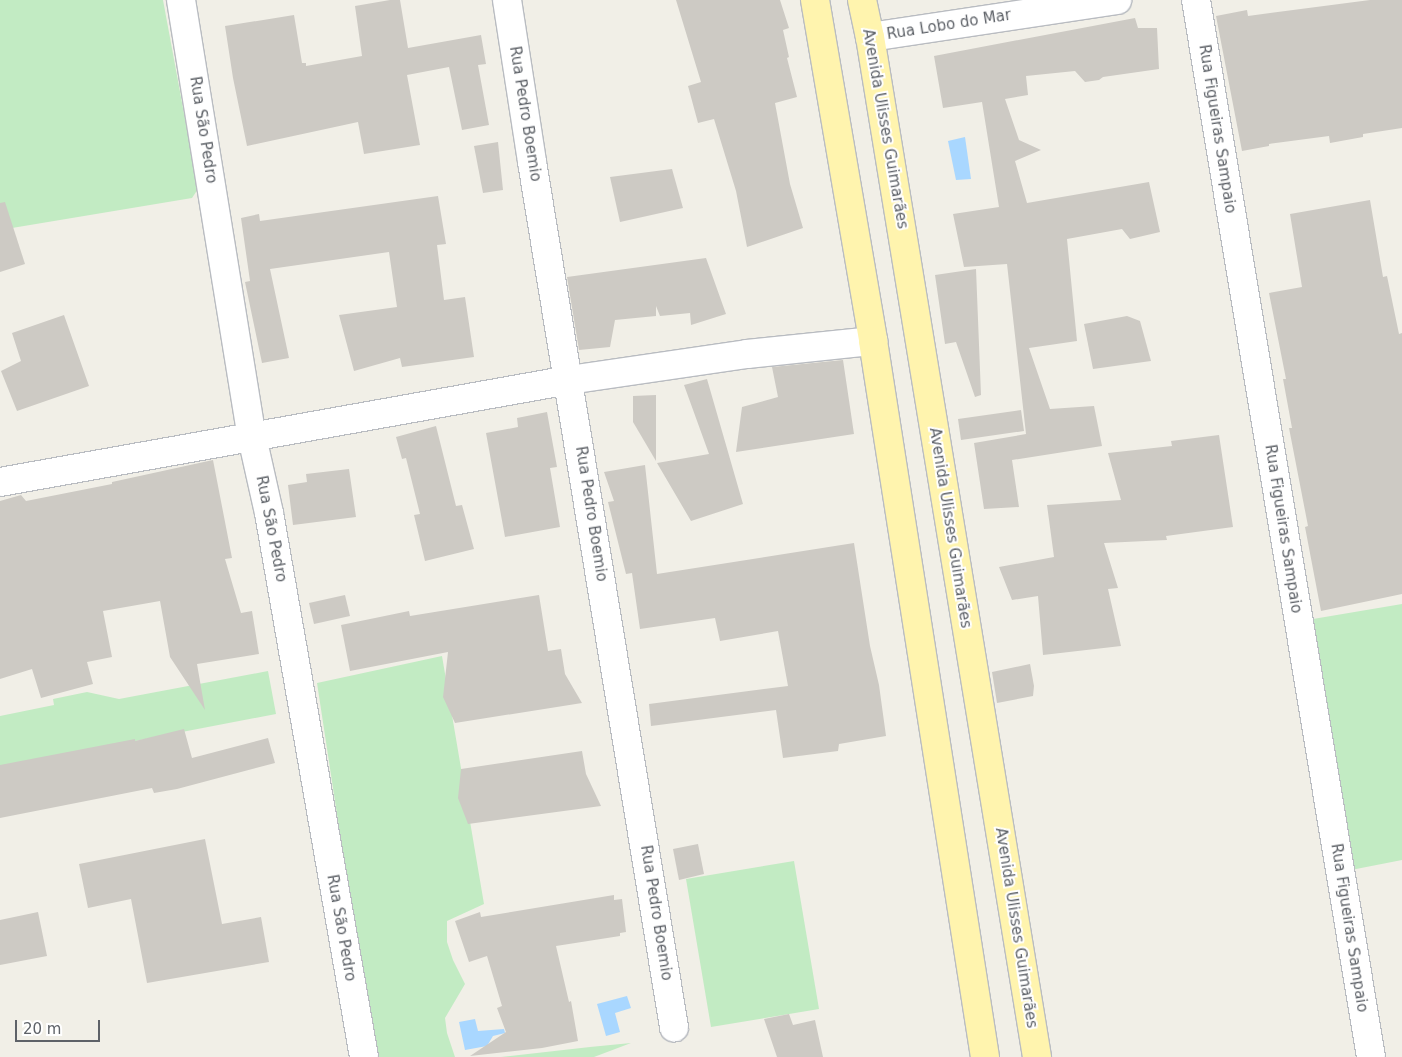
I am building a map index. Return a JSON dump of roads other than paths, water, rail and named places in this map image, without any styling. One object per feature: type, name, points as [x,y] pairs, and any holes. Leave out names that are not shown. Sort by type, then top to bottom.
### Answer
[{"type":"main road","points":[[815,0],[873,341],[985,1057]]},
{"type":"main road","name":"Avenida Ulisses Guimarães","points":[[862,0],[870,37],[1037,1057]]},
{"type":"street","name":"Rua São Pedro","points":[[181,0],[252,438],[270,522],[364,1057]]},
{"type":"street","name":"Rua Pedro Boemio","points":[[508,0],[532,162],[674,1027]]},
{"type":"street","name":"Rua Lobo do Mar","points":[[870,37],[1117,0]]},
{"type":"street","name":"Rua Figueiras Sampaio","points":[[1196,0],[1371,1057]]},
{"type":"street","points":[[0,482],[569,380],[747,354],[873,341]]},
{"type":"water","points":[[965,137],[971,179],[956,180],[948,141]]},
{"type":"water","points":[[627,996],[631,1008],[615,1013],[620,1032],[606,1036],[597,1004]]},
{"type":"water","points":[[475,1019],[478,1031],[504,1029],[505,1033],[493,1036],[487,1046],[465,1050],[459,1022]]}]
